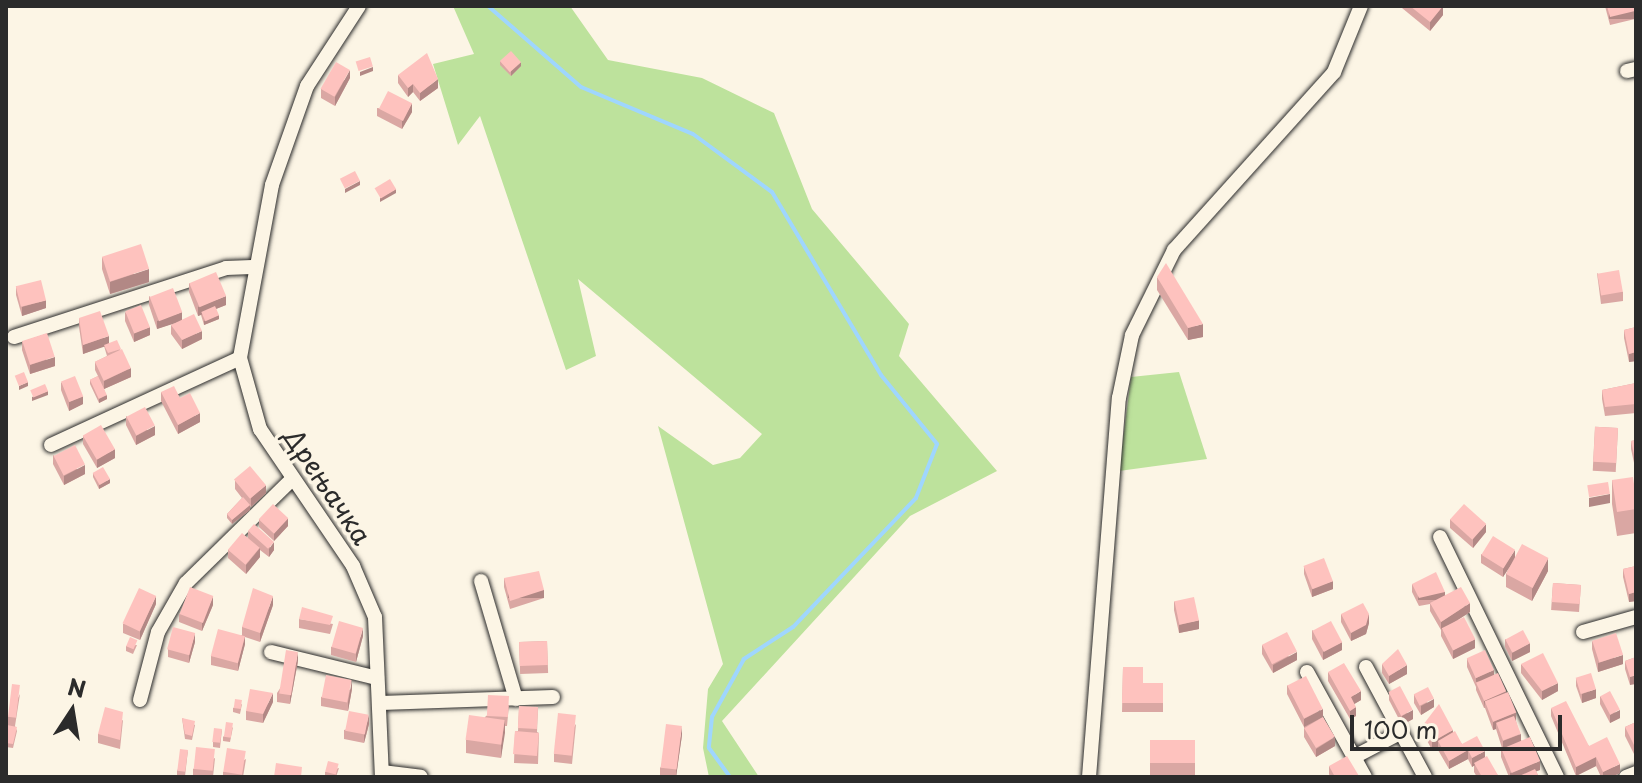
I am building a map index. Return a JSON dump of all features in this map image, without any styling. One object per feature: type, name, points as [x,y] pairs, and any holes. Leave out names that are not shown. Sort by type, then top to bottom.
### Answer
[{"type":"street","name":"Дрењачка","points":[[359,6],[307,86],[252,267],[240,358],[260,429],[364,591],[375,617],[382,774]]},
{"type":"street","points":[[1089,777],[1118,411],[1132,335],[1174,250],[1334,72],[1361,6]]},
{"type":"street","points":[[14,337],[226,268],[252,267]]},
{"type":"street","points":[[51,445],[240,358]]},
{"type":"street","points":[[140,700],[158,632],[186,583],[291,480]]},
{"type":"street","points":[[1440,537],[1557,777]]},
{"type":"street","points":[[481,581],[516,699]]},
{"type":"street","points":[[1583,632],[1636,617]]},
{"type":"street","points":[[271,652],[377,678]]},
{"type":"street","points":[[1366,667],[1425,777]]},
{"type":"street","points":[[1307,672],[1365,777]]},
{"type":"street","points":[[381,703],[553,697]]},
{"type":"street","points":[[1354,757],[1400,733]]},
{"type":"street","points":[[1626,777],[1636,773]]},
{"type":"street","points":[[382,774],[421,777]]},
{"type":"green space","points":[[453,6],[570,6],[608,60],[702,78],[774,113],[812,209],[909,324],[899,356],[997,471],[910,516],[722,721],[759,777],[709,777],[703,748],[708,689],[723,664],[658,426],[713,465],[740,458],[762,434],[578,279],[596,356],[566,370],[480,116],[458,145],[433,64],[474,54]]},
{"type":"green space","points":[[1179,372],[1207,459],[1119,471],[1131,377]]},
{"type":"building","points":[[1410,6],[1443,6],[1430,22]]},
{"type":"building","points":[[1607,6],[1633,6],[1635,11],[1610,17]]},
{"type":"building","points":[[511,51],[521,62],[510,72],[500,61]]},
{"type":"building","points":[[427,53],[438,79],[420,93],[413,84],[408,88],[398,75]]},
{"type":"building","points":[[370,57],[373,67],[359,71],[356,61]]},
{"type":"building","points":[[336,62],[350,70],[334,97],[320,89]]},
{"type":"building","points":[[388,91],[412,103],[403,121],[379,109]]},
{"type":"building","points":[[355,171],[360,181],[345,189],[340,179]]},
{"type":"building","points":[[390,179],[396,189],[381,199],[375,188]]},
{"type":"building","points":[[141,244],[149,269],[110,281],[102,257]]},
{"type":"building","points":[[1166,263],[1203,324],[1188,328],[1157,277]]},
{"type":"building","points":[[1619,270],[1623,292],[1601,295],[1597,274]]},
{"type":"building","points":[[216,272],[226,296],[199,307],[189,283]]},
{"type":"building","points":[[41,280],[46,300],[21,307],[16,286]]},
{"type":"building","points":[[173,288],[182,312],[159,321],[150,297]]},
{"type":"building","points":[[141,305],[150,327],[134,334],[125,311]]},
{"type":"building","points":[[215,306],[219,315],[205,321],[201,312]]},
{"type":"building","points":[[100,311],[109,336],[83,345],[79,318]]},
{"type":"building","points":[[194,314],[202,331],[182,340],[171,325]]},
{"type":"building","points":[[1636,327],[1636,352],[1629,354],[1624,330]]},
{"type":"building","points":[[47,333],[55,357],[30,365],[22,341]]},
{"type":"building","points":[[117,340],[121,349],[108,353],[104,345]]},
{"type":"building","points":[[122,349],[131,368],[104,381],[95,362]]},
{"type":"building","points":[[24,372],[28,382],[19,386],[15,376]]},
{"type":"building","points":[[75,376],[83,396],[69,402],[61,382]]},
{"type":"building","points":[[98,376],[107,395],[99,399],[90,380]]},
{"type":"building","points":[[1636,383],[1636,404],[1605,407],[1602,390]]},
{"type":"building","points":[[45,384],[48,391],[33,398],[30,390]]},
{"type":"building","points":[[174,386],[180,398],[190,393],[200,413],[178,425],[161,392]]},
{"type":"building","points":[[145,407],[155,426],[136,435],[126,417]]},
{"type":"building","points":[[101,425],[115,449],[97,460],[83,435]]},
{"type":"building","points":[[1595,427],[1618,428],[1616,463],[1593,462]]},
{"type":"building","points":[[1636,440],[1636,464],[1631,441]]},
{"type":"building","points":[[75,445],[85,465],[64,475],[54,456]]},
{"type":"building","points":[[250,466],[266,485],[250,499],[234,479]]},
{"type":"building","points":[[103,467],[110,479],[100,485],[93,473]]},
{"type":"building","points":[[1633,477],[1636,509],[1617,512],[1612,480]]},
{"type":"building","points":[[1608,482],[1610,494],[1589,497],[1587,485]]},
{"type":"building","points":[[243,497],[250,505],[232,520],[227,514]]},
{"type":"building","points":[[273,504],[288,518],[274,534],[259,519]]},
{"type":"building","points":[[1464,504],[1486,524],[1472,540],[1450,520]]},
{"type":"building","points":[[254,524],[274,542],[268,549],[248,531]]},
{"type":"building","points":[[242,533],[260,548],[245,565],[228,550]]},
{"type":"building","points":[[1493,536],[1515,550],[1503,568],[1481,555]]},
{"type":"building","points":[[1522,544],[1548,558],[1533,588],[1506,574]]},
{"type":"building","points":[[1324,558],[1333,581],[1312,589],[1303,566]]},
{"type":"building","points":[[1636,566],[1636,592],[1629,594],[1623,569]]},
{"type":"building","points":[[539,571],[544,590],[510,601],[504,578]]},
{"type":"building","points":[[1436,572],[1445,592],[1419,598],[1412,584]]},
{"type":"building","points":[[1553,583],[1581,585],[1580,604],[1552,602]]},
{"type":"building","points":[[190,587],[213,596],[203,623],[180,614]]},
{"type":"building","points":[[1461,587],[1470,603],[1441,622],[1430,603]]},
{"type":"building","points":[[139,588],[156,596],[140,631],[123,623]]},
{"type":"building","points":[[253,588],[273,596],[260,633],[242,627]]},
{"type":"building","points":[[1194,597],[1199,620],[1179,625],[1174,601]]},
{"type":"building","points":[[1363,603],[1369,614],[1366,625],[1351,633],[1341,614]]},
{"type":"building","points":[[302,607],[333,616],[330,625],[299,619]]},
{"type":"building","points":[[1464,617],[1475,639],[1453,651],[1442,628]]},
{"type":"building","points":[[339,621],[363,628],[356,654],[332,647]]},
{"type":"building","points":[[1331,621],[1342,642],[1324,652],[1312,631]]},
{"type":"building","points":[[173,627],[195,633],[189,655],[167,649]]},
{"type":"building","points":[[218,629],[245,636],[238,663],[211,656]]},
{"type":"building","points":[[1523,630],[1530,643],[1512,653],[1505,639]]},
{"type":"building","points":[[1287,632],[1297,652],[1272,664],[1262,645]]},
{"type":"building","points":[[1616,633],[1623,655],[1599,663],[1592,641]]},
{"type":"building","points":[[130,637],[137,640],[133,649],[126,646]]},
{"type":"building","points":[[547,641],[548,665],[520,666],[519,642]]},
{"type":"building","points":[[1398,649],[1407,665],[1389,676],[1382,664]]},
{"type":"building","points":[[286,650],[298,652],[291,695],[279,693]]},
{"type":"building","points":[[1485,650],[1494,670],[1476,678],[1467,658]]},
{"type":"building","points":[[1543,653],[1558,683],[1542,691],[1521,664]]},
{"type":"building","points":[[1636,657],[1636,675],[1630,677],[1625,661]]},
{"type":"building","points":[[1344,663],[1361,691],[1351,697],[1356,707],[1350,711],[1328,672]]},
{"type":"building","points":[[1123,667],[1143,667],[1143,683],[1163,683],[1163,703],[1122,703]]},
{"type":"building","points":[[1498,673],[1506,691],[1484,701],[1476,683]]},
{"type":"building","points":[[1591,673],[1596,689],[1581,694],[1576,678]]},
{"type":"building","points":[[326,675],[352,680],[347,703],[322,698]]},
{"type":"building","points":[[1306,676],[1323,709],[1304,719],[1287,686]]},
{"type":"building","points":[[12,684],[20,685],[16,718],[8,717]]},
{"type":"building","points":[[1400,686],[1413,710],[1401,716],[1389,692]]},
{"type":"building","points":[[1428,687],[1434,699],[1420,706],[1414,694]]},
{"type":"building","points":[[250,689],[273,693],[263,714],[246,711]]},
{"type":"building","points":[[1610,691],[1620,710],[1610,715],[1600,696]]},
{"type":"building","points":[[1508,692],[1516,712],[1493,722],[1485,701]]},
{"type":"building","points":[[488,695],[509,696],[508,717],[487,716]]},
{"type":"building","points":[[235,699],[242,700],[241,709],[234,708]]},
{"type":"building","points":[[1566,701],[1589,746],[1607,737],[1620,764],[1603,772],[1596,757],[1576,767],[1551,708]]},
{"type":"building","points":[[1439,704],[1453,730],[1432,742],[1423,725]]},
{"type":"building","points":[[519,706],[538,707],[537,729],[518,728]]},
{"type":"building","points":[[105,707],[123,712],[120,740],[98,734]]},
{"type":"building","points":[[349,711],[369,715],[365,734],[345,731]]},
{"type":"building","points":[[558,713],[576,715],[572,756],[554,754]]},
{"type":"building","points":[[469,715],[505,720],[501,745],[466,740]]},
{"type":"building","points":[[1514,716],[1521,734],[1503,741],[1496,723]]},
{"type":"building","points":[[1323,717],[1335,737],[1316,748],[1304,728]]},
{"type":"building","points":[[182,718],[195,721],[192,736],[185,734]]},
{"type":"building","points":[[226,722],[233,723],[231,738],[224,737]]},
{"type":"building","points":[[1636,722],[1636,749],[1625,727]]},
{"type":"building","points":[[666,724],[682,726],[677,770],[661,768]]},
{"type":"building","points":[[7,725],[17,727],[13,744],[6,743]]},
{"type":"building","points":[[214,728],[222,729],[220,743],[212,742]]},
{"type":"building","points":[[515,731],[539,733],[537,756],[513,754]]},
{"type":"building","points":[[1455,731],[1462,744],[1477,736],[1485,751],[1472,758],[1468,750],[1449,761],[1438,741]]},
{"type":"building","points":[[1530,737],[1540,761],[1512,773],[1501,749]]},
{"type":"building","points":[[1150,740],[1195,740],[1195,763],[1150,763]]},
{"type":"building","points":[[196,747],[215,749],[213,771],[194,769]]},
{"type":"building","points":[[227,748],[246,751],[242,775],[223,772]]},
{"type":"building","points":[[180,749],[188,750],[185,772],[177,771]]},
{"type":"building","points":[[1347,756],[1359,776],[1335,777],[1329,766]]},
{"type":"building","points":[[1487,756],[1499,777],[1482,777],[1474,763]]},
{"type":"building","points":[[328,761],[339,764],[336,774],[325,772]]},
{"type":"building","points":[[276,763],[302,767],[301,777],[274,777]]},
{"type":"building","points":[[1535,769],[1539,777],[1517,777]]},
{"type":"waterway","points":[[488,6],[581,87],[693,134],[772,192],[881,375],[937,444],[916,498],[793,627],[744,659],[712,717],[709,748],[730,777]]}]
